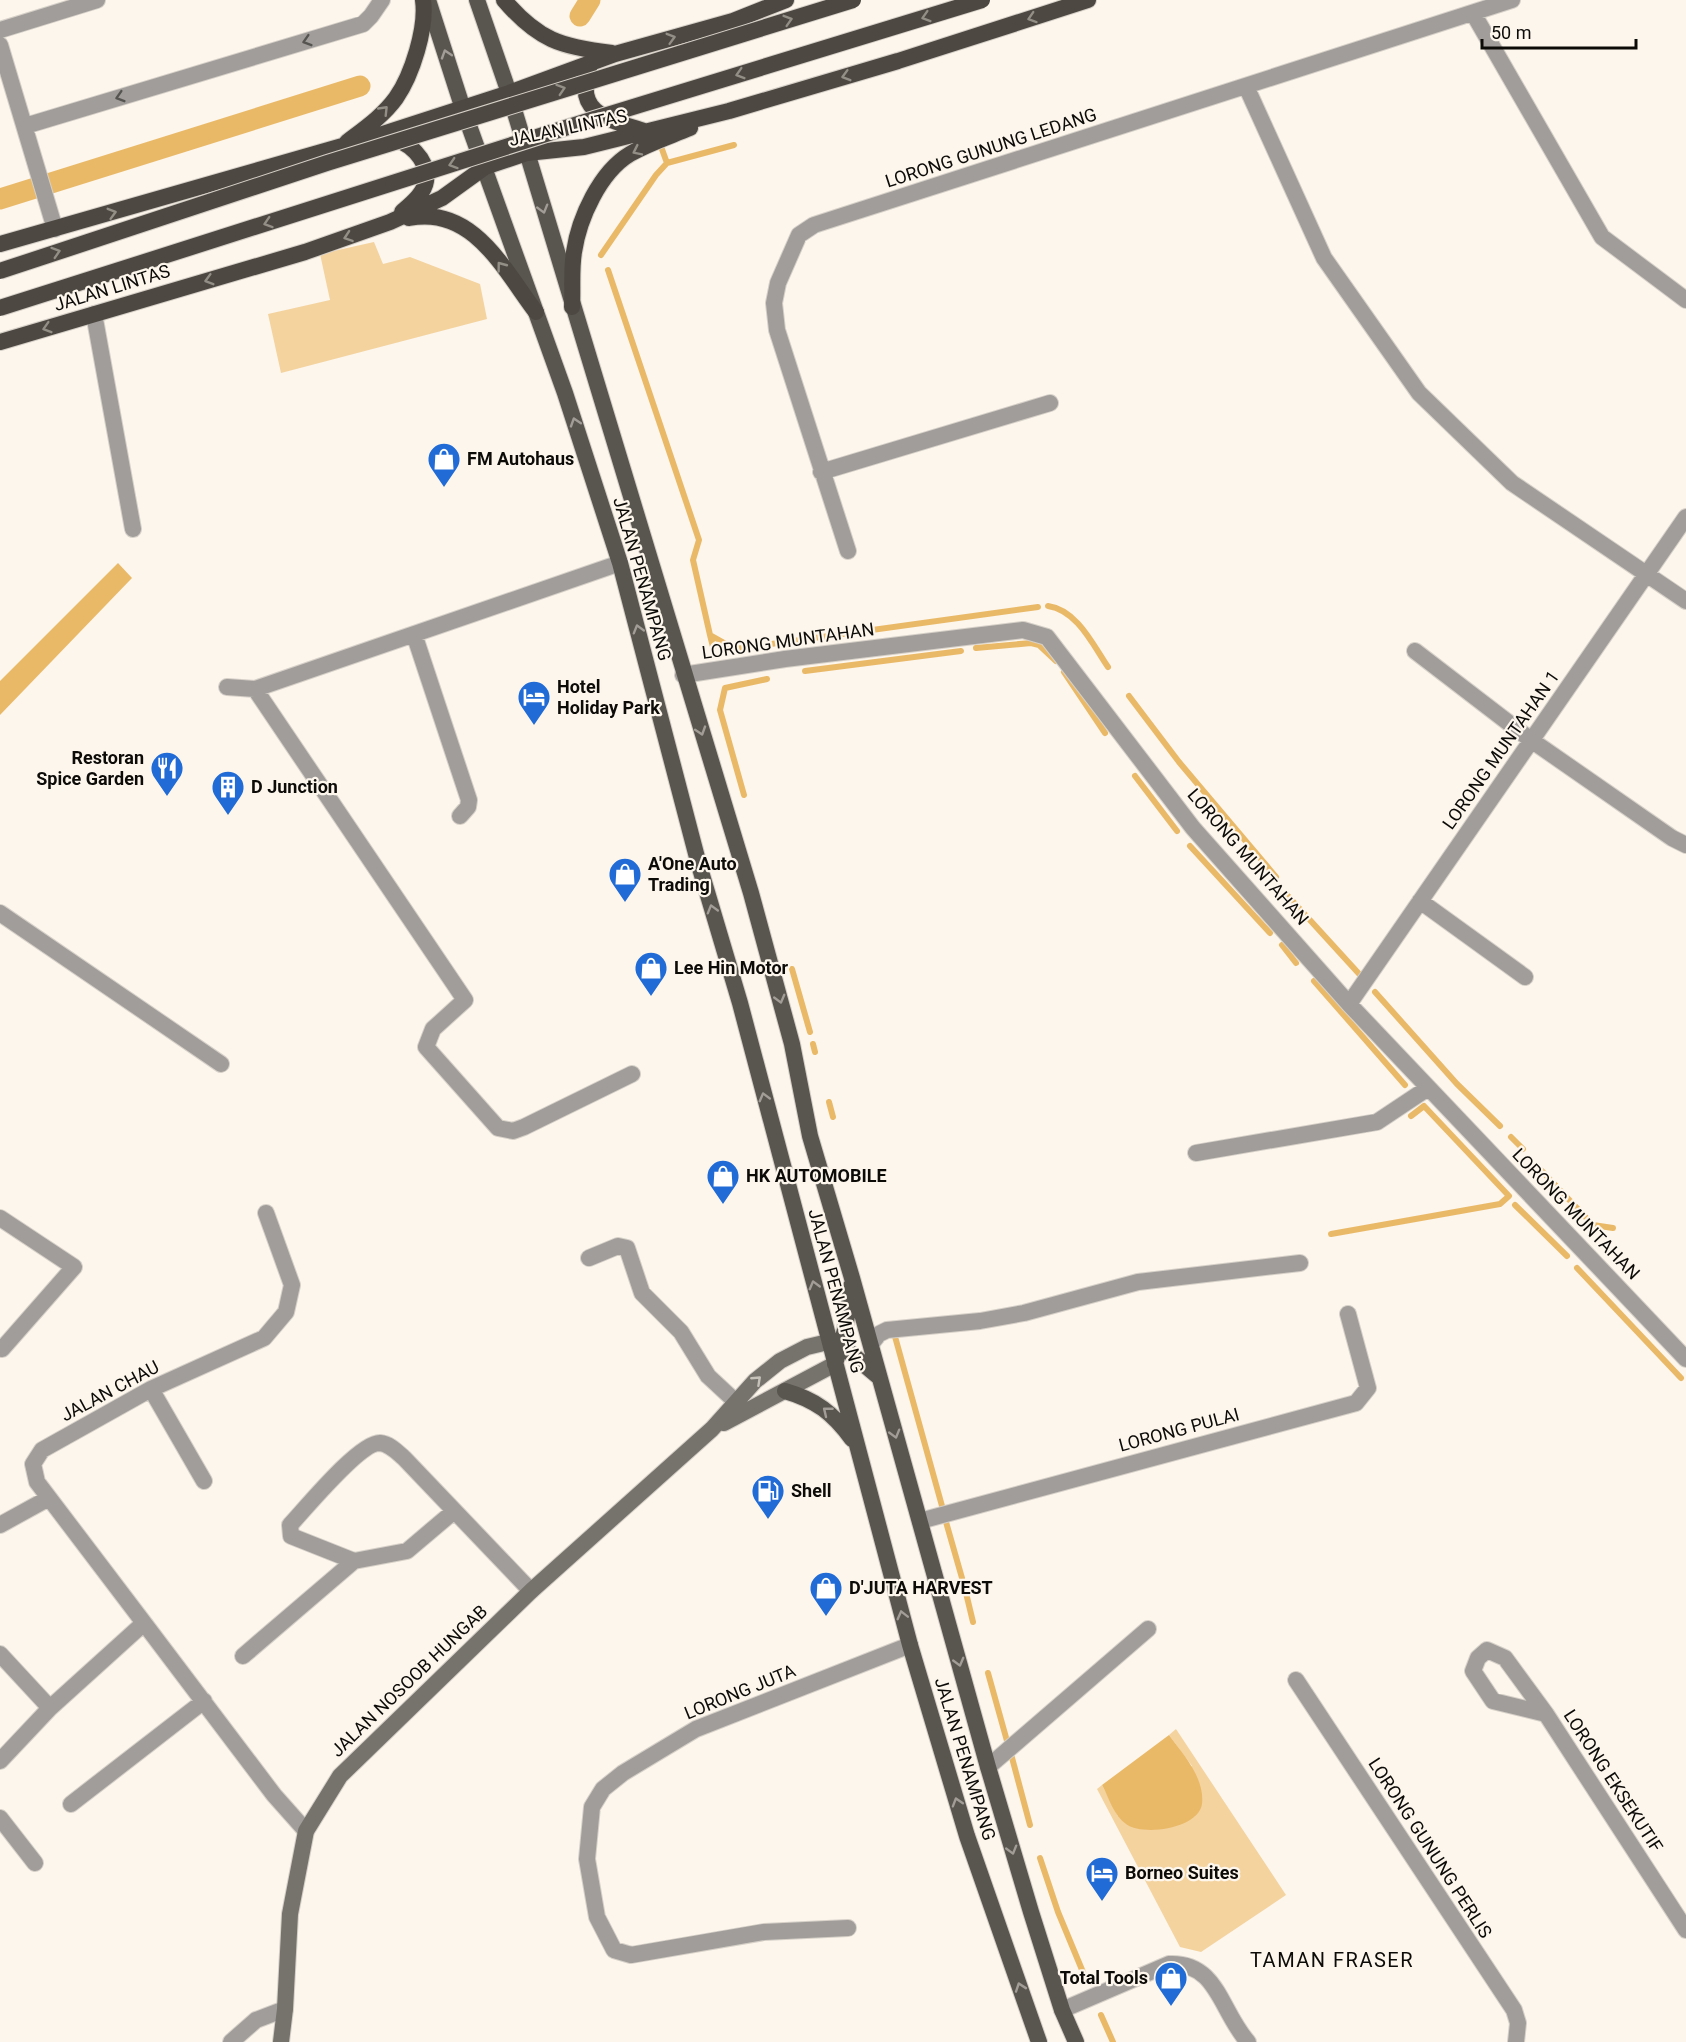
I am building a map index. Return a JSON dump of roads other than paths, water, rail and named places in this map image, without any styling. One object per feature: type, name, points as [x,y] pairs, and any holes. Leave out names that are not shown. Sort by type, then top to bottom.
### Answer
[{"type":"highway","points":[[339,148],[373,122],[397,97],[413,61],[423,24],[423,0]]},
{"type":"highway","points":[[504,0],[530,26],[554,42],[572,48],[615,54]]},
{"type":"highway","points":[[0,244],[367,140],[463,109],[615,54],[732,21],[786,0]]},
{"type":"highway","name":"JALAN LINTAS","points":[[0,271],[382,145],[853,0]]},
{"type":"highway","name":"JALAN LINTAS","points":[[0,308],[596,118],[982,0]]},
{"type":"highway","name":"JALAN LINTAS","points":[[0,342],[305,252],[390,222],[442,198],[485,167],[527,153],[584,147],[729,111],[898,61],[1088,0]]},
{"type":"highway","points":[[615,54],[590,70],[584,86],[586,100],[597,113],[644,131]]},
{"type":"highway","points":[[572,307],[574,251],[589,206],[612,169],[630,154],[729,111]]},
{"type":"highway","points":[[367,140],[393,139],[416,151],[424,166],[426,182],[418,198],[390,222]]},
{"type":"highway","points":[[390,222],[422,216],[453,220],[480,237],[536,312]]},
{"type":"main road","name":"JALAN PENAMPANG","points":[[428,0],[463,109],[565,393],[620,564],[696,854],[835,1345],[835,1364],[910,1645],[967,1836],[1039,2042]]},
{"type":"main road","name":"JALAN PENAMPANG","points":[[477,0],[509,93],[683,675],[751,893],[792,1044],[810,1136],[871,1344],[988,1767],[1062,2010],[1076,2042]]},
{"type":"main road","points":[[852,1278],[835,1345],[879,1377]]},
{"type":"main road","name":"JALAN NOSOOB HUNGAB","points":[[281,2042],[290,1914],[306,1831],[340,1776],[531,1591],[712,1428],[755,1381],[780,1361],[807,1347],[835,1345]]},
{"type":"main road","name":"JALAN NOSOOB HUNGAB","points":[[712,1428],[835,1364]]},
{"type":"main road","points":[[785,1391],[806,1397],[828,1409],[858,1447]]},
{"type":"street","points":[[25,126],[363,24],[382,0]]},
{"type":"street","name":"LORONG GUNUNG LEDANG","points":[[848,551],[777,330],[774,303],[778,283],[799,235],[814,225],[1512,0]]},
{"type":"street","points":[[0,30],[86,1]]},
{"type":"street","points":[[1473,13],[1602,237],[1686,300]]},
{"type":"street","points":[[0,45],[56,229]]},
{"type":"street","points":[[1246,86],[1324,258],[1419,393],[1512,483],[1686,602]]},
{"type":"street","points":[[94,314],[133,529]]},
{"type":"street","points":[[821,472],[1050,403]]},
{"type":"street","name":"LORONG MUNTAHAN 1","points":[[1349,1004],[1686,517]]},
{"type":"street","points":[[227,687],[255,688],[620,564]]},
{"type":"street","name":"LORONG MUNTAHAN","points":[[683,675],[785,658],[1023,630],[1047,637],[1193,828],[1349,1004],[1686,1359]]},
{"type":"street","points":[[414,634],[469,800],[468,807],[460,816]]},
{"type":"street","points":[[1415,651],[1531,740],[1672,838],[1686,845]]},
{"type":"street","points":[[255,688],[465,1000],[433,1029],[426,1047],[498,1128],[513,1131],[524,1127],[632,1074]]},
{"type":"street","points":[[1420,901],[1525,977]]},
{"type":"street","points":[[0,913],[221,1064]]},
{"type":"street","points":[[1196,1153],[1377,1122],[1428,1088]]},
{"type":"street","name":"JALAN CHAU","points":[[266,1213],[292,1285],[286,1312],[264,1338],[151,1389],[42,1450],[33,1464],[37,1482],[274,1795],[306,1831]]},
{"type":"street","points":[[0,1218],[74,1267],[2,1349],[0,1347]]},
{"type":"street","points":[[588,1258],[618,1246],[627,1248],[642,1293],[681,1332],[708,1376],[736,1402]]},
{"type":"street","points":[[871,1344],[879,1334],[887,1330],[991,1319],[1138,1282],[1300,1263]]},
{"type":"street","name":"LORONG PULAI","points":[[920,1521],[1356,1403],[1368,1388],[1348,1314]]},
{"type":"street","points":[[151,1389],[204,1481]]},
{"type":"street","points":[[354,1562],[291,1536],[290,1525],[367,1446],[379,1443],[389,1446],[531,1591]]},
{"type":"street","points":[[0,1525],[49,1498]]},
{"type":"street","points":[[243,1656],[354,1562],[407,1551],[453,1512]]},
{"type":"street","points":[[0,1761],[50,1708],[144,1623]]},
{"type":"street","points":[[988,1767],[1148,1629]]},
{"type":"street","name":"LORONG JUTA","points":[[848,1928],[815,1932],[764,1932],[631,1955],[614,1950],[597,1917],[587,1859],[592,1807],[603,1789],[623,1773],[696,1729],[910,1645]]},
{"type":"street","points":[[0,1654],[50,1708]]},
{"type":"street","name":"LORONG GUNUNG PERLIS","points":[[1296,1680],[1514,2010],[1518,2023],[1516,2042]]},
{"type":"street","points":[[71,1804],[204,1701]]},
{"type":"street","name":"LORONG EKSEKUTIF","points":[[1546,1714],[1686,1930]]},
{"type":"street","points":[[0,1818],[35,1863]]},
{"type":"street","points":[[1062,2010],[1169,1964],[1184,1963],[1202,1971],[1210,1980],[1236,2029],[1248,2042]]},
{"type":"street","points":[[231,2042],[256,2020],[285,2009]]},
{"type":"waterway","points":[[580,16],[590,0]]},
{"type":"waterway","points":[[0,199],[360,86]]},
{"type":"waterway","points":[[601,255],[656,175],[667,163],[659,141]]},
{"type":"waterway","points":[[667,163],[734,145]]},
{"type":"waterway","points":[[608,270],[699,540],[693,560],[710,635],[735,649],[1038,607]]},
{"type":"waterway","points":[[1048,606],[1068,614],[1076,621],[1108,667]]},
{"type":"waterway","points":[[710,635],[713,647]]},
{"type":"waterway","points":[[976,648],[1031,643],[1039,645],[1056,661]]},
{"type":"waterway","points":[[805,671],[961,651]]},
{"type":"waterway","points":[[1064,672],[1105,733]]},
{"type":"waterway","points":[[744,795],[720,710],[725,688],[767,679]]},
{"type":"waterway","points":[[1129,696],[1179,762],[1276,877]]},
{"type":"waterway","points":[[1135,776],[1177,831]]},
{"type":"waterway","points":[[1190,846],[1270,933]]},
{"type":"waterway","points":[[1288,896],[1361,976]]},
{"type":"waterway","points":[[1282,945],[1296,963]]},
{"type":"waterway","points":[[792,969],[810,1032]]},
{"type":"waterway","points":[[1314,981],[1405,1085]]},
{"type":"waterway","points":[[1375,992],[1457,1084],[1500,1126]]},
{"type":"waterway","points":[[813,1044],[815,1052]]},
{"type":"waterway","points":[[829,1102],[833,1117]]},
{"type":"waterway","points":[[1331,1234],[1500,1204],[1509,1196],[1424,1106],[1411,1116]]},
{"type":"waterway","points":[[1511,1137],[1523,1149]]},
{"type":"waterway","points":[[1540,1169],[1593,1225],[1613,1228]]},
{"type":"waterway","points":[[1515,1205],[1567,1256]]},
{"type":"waterway","points":[[1577,1268],[1681,1378]]},
{"type":"waterway","points":[[894,1333],[942,1506]]},
{"type":"waterway","points":[[946,1522],[962,1578]]},
{"type":"waterway","points":[[966,1593],[973,1622]]},
{"type":"waterway","points":[[988,1673],[1007,1741]]},
{"type":"waterway","points":[[1011,1754],[1030,1825]]},
{"type":"waterway","points":[[1040,1858],[1058,1912],[1085,1977]]},
{"type":"waterway","points":[[1101,2015],[1113,2042]]},
{"type":"place","name":"FM Autohaus","points":[[444,488]]},
{"type":"place","name":"Hotel Holiday Park","points":[[534,726]]},
{"type":"place","name":"Restoran Spice Garden","points":[[167,797]]},
{"type":"place","name":"D Junction","points":[[228,816]]},
{"type":"place","name":"A'One Auto Trading","points":[[625,903]]},
{"type":"place","name":"Lee Hin Motor","points":[[651,997]]},
{"type":"place","name":"HK AUTOMOBILE","points":[[723,1205]]},
{"type":"place","name":"Shell","points":[[768,1520]]},
{"type":"place","name":"D'JUTA HARVEST","points":[[826,1617]]},
{"type":"place","name":"Borneo Suites","points":[[1102,1902]]},
{"type":"place","name":"Total Tools","points":[[1171,2007]]},
{"type":"district","name":"TAMAN FRASER","points":[[1332,1960]]}]
